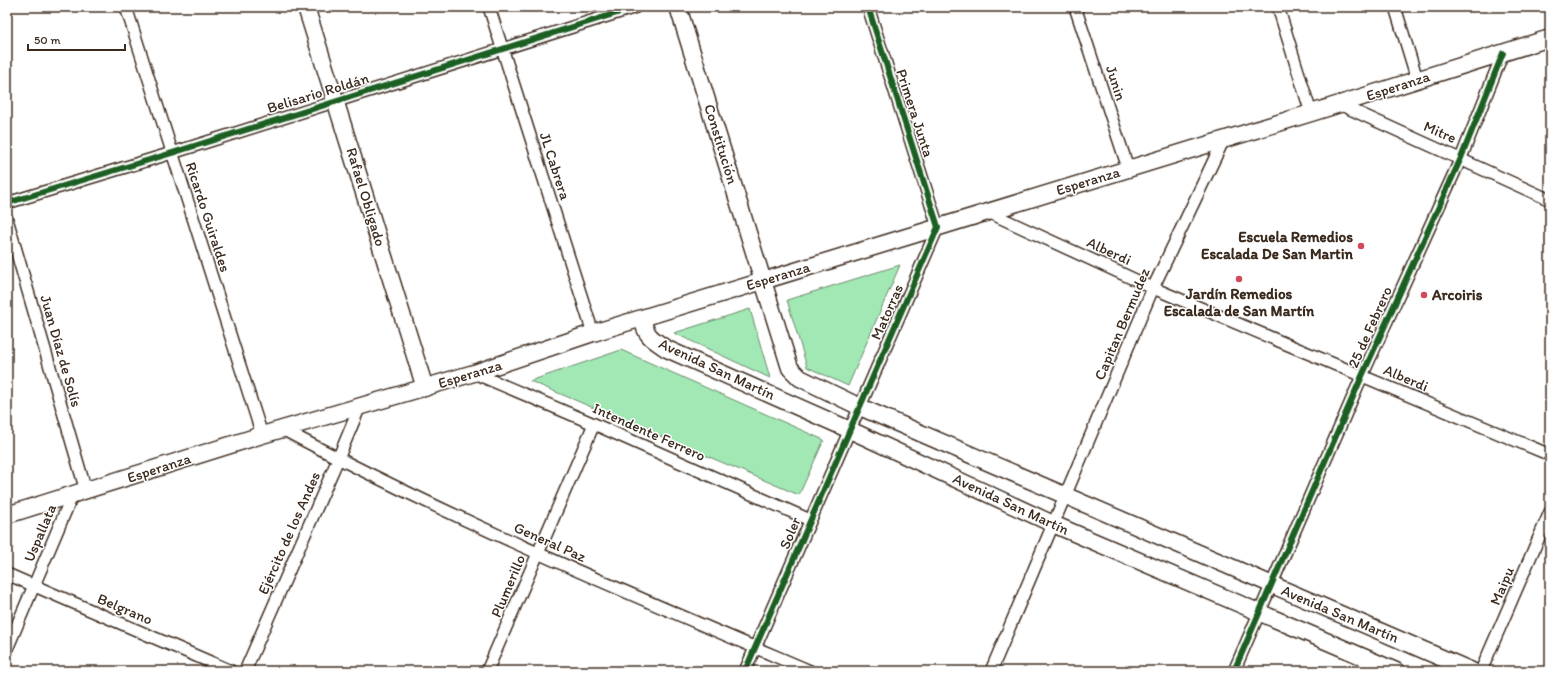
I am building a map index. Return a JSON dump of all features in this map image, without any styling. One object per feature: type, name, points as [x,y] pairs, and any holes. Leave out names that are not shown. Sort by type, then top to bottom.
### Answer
[{"type":"main road","name":"Rafael Obligado","points":[[306,7],[425,388]]},
{"type":"main road","name":"Constitución","points":[[678,7],[763,281]]},
{"type":"main road","name":"Esperanza","points":[[7,515],[262,435],[474,374],[593,333],[1311,113],[1550,38]]},
{"type":"main road","name":"Avenida San Martín","points":[[763,281],[790,368],[800,378],[860,407],[1472,671]]},
{"type":"main road","name":"Avenida San Martín","points":[[642,318],[644,330],[650,338],[667,349],[850,430],[1053,524],[1396,671]]},
{"type":"street","name":"Ricardo Guiraldes","points":[[126,7],[262,435]]},
{"type":"street","name":"JL Cabrera","points":[[489,7],[593,333]]},
{"type":"street","name":"Belisario Roldán","points":[[7,203],[172,153],[636,7]]},
{"type":"street","name":"Primera Junta","points":[[868,7],[938,227]]},
{"type":"street","name":"Junin","points":[[1075,7],[1128,168]]},
{"type":"street","points":[[1278,7],[1311,113]]},
{"type":"street","points":[[1395,7],[1417,79]]},
{"type":"street","name":"25 de Febrero","points":[[1234,671],[1362,376],[1461,158],[1503,53]]},
{"type":"street","name":"Mitre","points":[[1339,104],[1461,158],[1550,200]]},
{"type":"street","name":"Capitan Bermudez","points":[[991,671],[1154,288],[1224,139]]},
{"type":"street","name":"Alberdi","points":[[988,212],[1154,288],[1550,455]]},
{"type":"street","name":"Juan Díaz de Solís","points":[[7,219],[79,493]]},
{"type":"street","name":"Matorras","points":[[860,407],[938,227]]},
{"type":"street","name":"Intendente Ferrero","points":[[474,374],[594,424],[810,520]]},
{"type":"street","name":"Ejército de los Andes","points":[[245,671],[360,406]]},
{"type":"street","name":"Soler","points":[[745,671],[860,407]]},
{"type":"street","name":"Plumerillo","points":[[487,671],[594,424]]},
{"type":"street","name":"General Paz","points":[[282,429],[338,459],[538,554],[810,671]]},
{"type":"street","name":"Uspallata","points":[[7,649],[33,586],[79,493]]},
{"type":"street","name":"Maipu","points":[[1481,671],[1550,512]]},
{"type":"street","name":"Belgrano","points":[[7,574],[231,671]]},
{"type":"green space","points":[[900,265],[848,386],[807,367],[787,300]]},
{"type":"green space","points":[[750,309],[770,378],[674,333]]},
{"type":"green space","points":[[621,350],[824,440],[799,495],[530,381]]},
{"type":"cycle path","points":[[7,203],[172,153],[636,7]]},
{"type":"cycle path","points":[[745,671],[938,227],[868,7]]},
{"type":"cycle path","points":[[1234,671],[1362,376],[1461,158],[1503,53]]},
{"type":"place","name":"Escuela Remedios Escalada De San Martin","points":[[1361,246]]},
{"type":"place","name":"Jardín Remedios Escalada de San Martín","points":[[1239,279]]},
{"type":"place","name":"Arcoiris","points":[[1424,295]]}]
